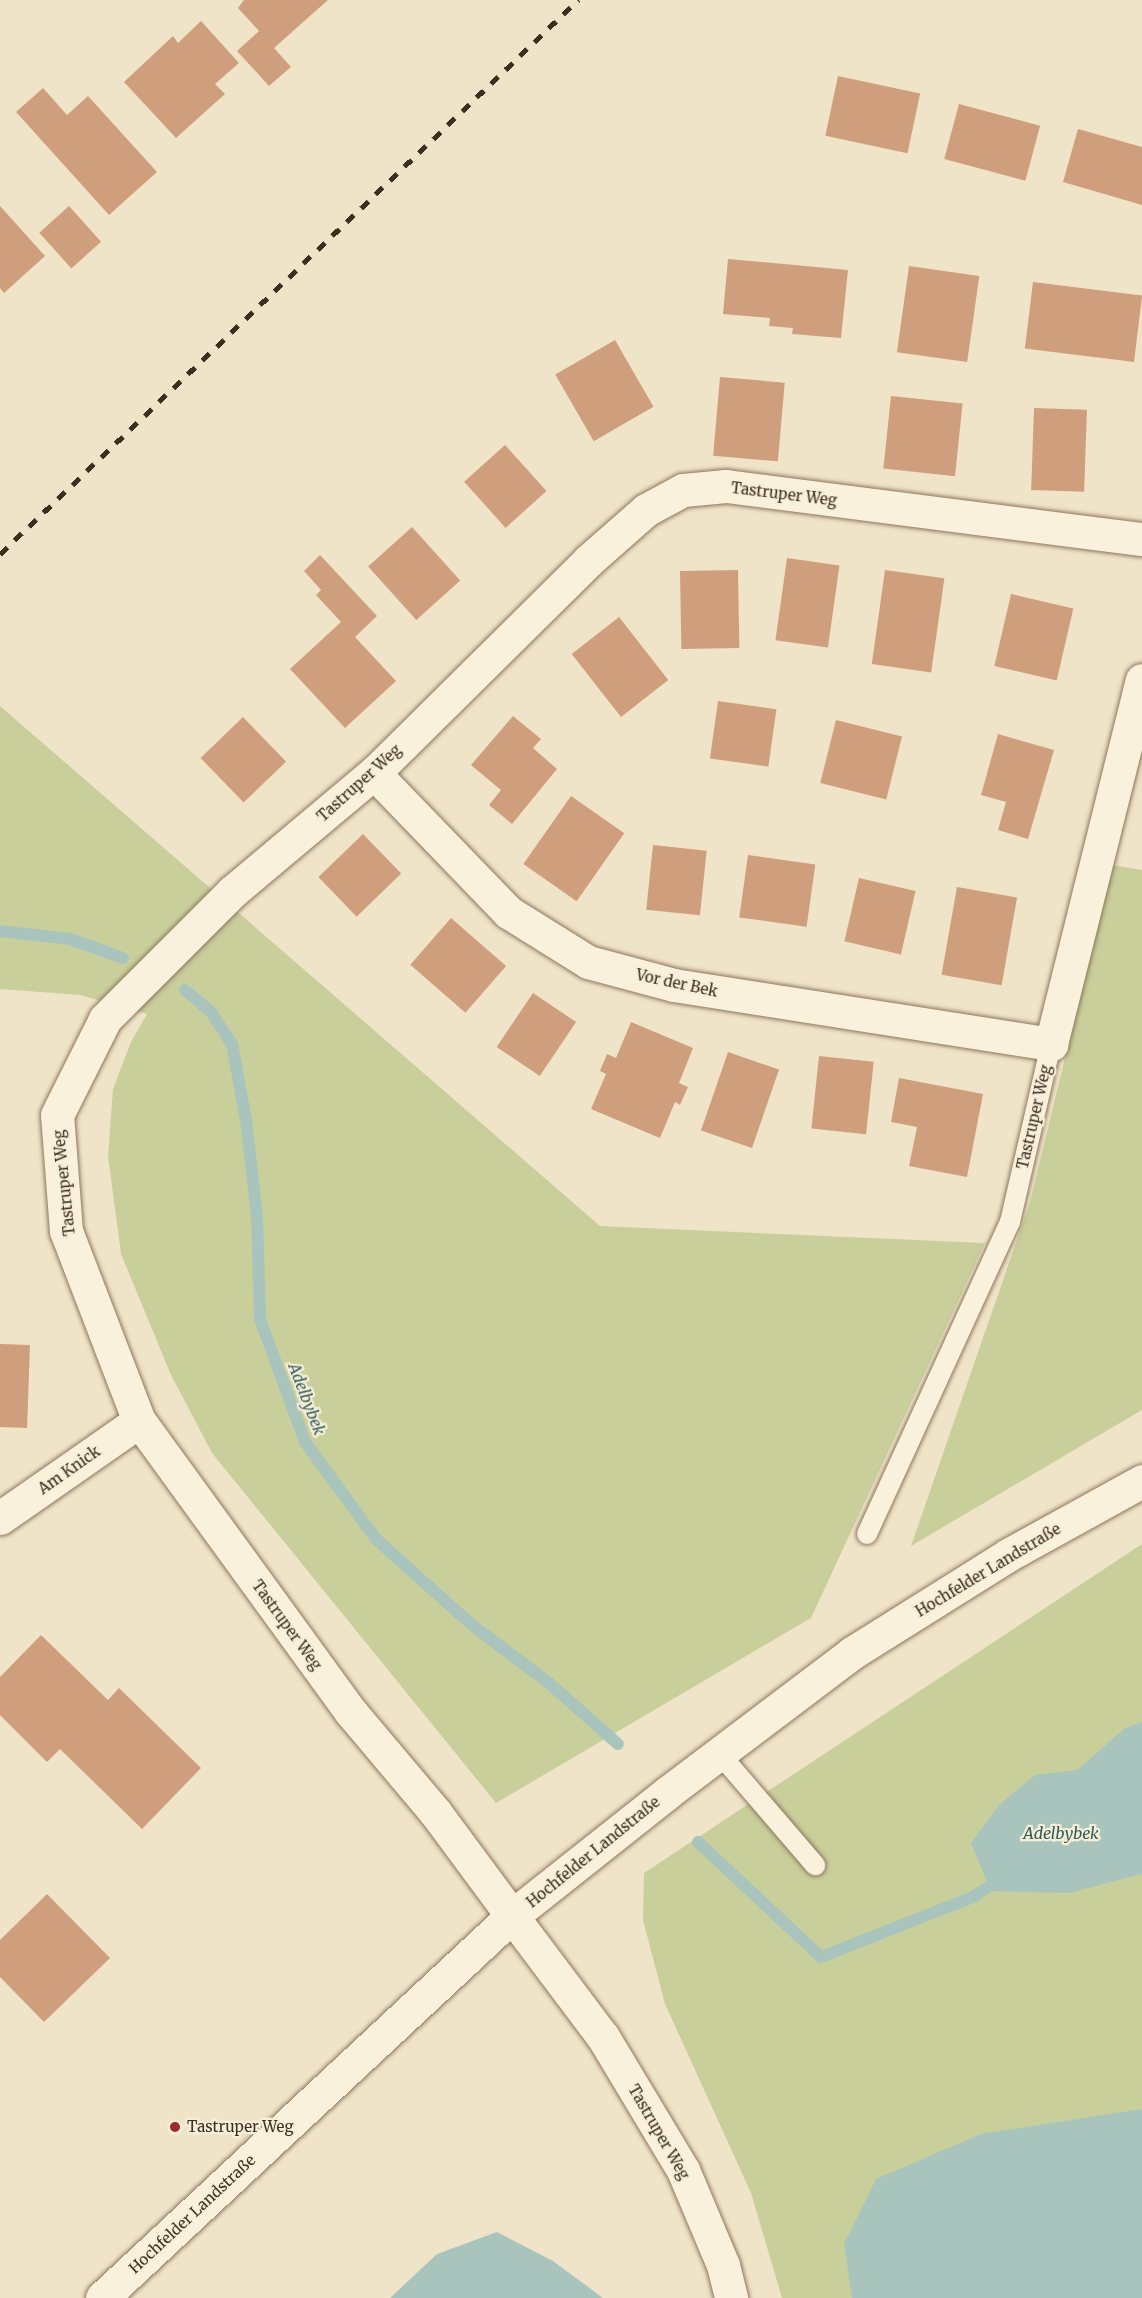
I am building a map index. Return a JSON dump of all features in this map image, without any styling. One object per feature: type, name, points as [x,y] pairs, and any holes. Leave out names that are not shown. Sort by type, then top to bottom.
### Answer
[{"type":"street","name":"Tastruper Weg","points":[[731,2298],[723,2265],[683,2170],[603,2037],[435,1812],[350,1711],[139,1421],[66,1231],[57,1115],[105,1019],[232,892],[374,773],[588,561],[646,510],[683,490],[726,486],[1142,539]]},
{"type":"street","name":"Tastruper Weg","points":[[1051,1044],[1142,680]]},
{"type":"street","name":"Vor der Bek","points":[[374,773],[508,912],[588,962],[674,985],[1051,1044]]},
{"type":"street","name":"Am Knick","points":[[0,1518],[139,1421]]},
{"type":"street","name":"Hochfelder Landstraße","points":[[102,2298],[512,1916],[719,1753],[852,1653],[1008,1555],[1142,1481]]},
{"type":"lane","name":"Tastruper Weg","points":[[867,1534],[1010,1222],[1051,1044]]},
{"type":"lane","points":[[719,1753],[815,1864]]},
{"type":"green space","points":[[0,706],[600,1226],[985,1243],[811,1618],[496,1803],[212,1453],[171,1375],[121,1254],[108,1156],[113,1089],[131,1042],[147,1014],[80,995],[0,989]]},
{"type":"green space","points":[[1112,865],[1142,870],[1142,1410],[911,1546],[1030,1202]]},
{"type":"green space","points":[[1142,1544],[1142,2298],[782,2298],[751,2193],[665,2004],[643,1920],[644,1873]]},
{"type":"water","name":"Adelbybek","points":[[1142,1722],[1142,1874],[1069,1893],[991,1891],[971,1843],[999,1805],[1035,1775],[1077,1770],[1125,1728]]},
{"type":"water","points":[[1142,2109],[1142,2298],[852,2298],[844,2244],[876,2179],[981,2134]]},
{"type":"water","points":[[497,2232],[553,2261],[603,2298],[390,2298],[437,2254]]},
{"type":"building","points":[[244,0],[328,0],[274,48],[291,67],[269,86],[237,51],[259,31],[238,8]]},
{"type":"building","points":[[201,21],[239,63],[215,84],[225,94],[176,138],[124,82],[173,36],[178,43]]},
{"type":"building","points":[[838,76],[920,93],[907,153],[825,136]]},
{"type":"building","points":[[43,88],[67,115],[88,96],[157,172],[109,215],[16,112]]},
{"type":"building","points":[[959,104],[1040,126],[1025,181],[944,159]]},
{"type":"building","points":[[1078,129],[1142,147],[1142,205],[1063,182]]},
{"type":"building","points":[[0,206],[45,256],[4,293],[0,288]]},
{"type":"building","points":[[69,206],[101,242],[71,268],[39,233]]},
{"type":"building","points":[[728,259],[848,270],[841,338],[792,334],[793,328],[769,326],[770,318],[723,314]]},
{"type":"building","points":[[909,266],[979,276],[967,362],[897,352]]},
{"type":"building","points":[[1033,282],[1142,295],[1134,362],[1025,349]]},
{"type":"building","points":[[615,340],[654,407],[594,441],[555,375]]},
{"type":"building","points":[[720,377],[785,383],[778,461],[713,456]]},
{"type":"building","points":[[891,396],[963,404],[955,476],[883,469]]},
{"type":"building","points":[[1034,408],[1087,410],[1084,492],[1031,490]]},
{"type":"building","points":[[505,445],[546,491],[506,528],[464,482]]},
{"type":"building","points":[[412,527],[460,581],[416,620],[368,566]]},
{"type":"building","points":[[320,555],[377,616],[355,637],[396,681],[345,728],[290,669],[341,622],[316,595],[321,590],[304,571]]},
{"type":"building","points":[[787,558],[839,565],[828,648],[775,640]]},
{"type":"building","points":[[738,570],[739,648],[681,649],[680,571]]},
{"type":"building","points":[[885,570],[944,578],[931,672],[872,664]]},
{"type":"building","points":[[1011,594],[1073,608],[1057,681],[994,666]]},
{"type":"building","points":[[619,617],[668,680],[621,717],[572,654]]},
{"type":"building","points":[[718,701],[776,709],[768,767],[710,758]]},
{"type":"building","points":[[513,716],[541,739],[533,748],[557,769],[512,824],[489,805],[501,790],[471,765]]},
{"type":"building","points":[[243,717],[286,762],[244,803],[201,758]]},
{"type":"building","points":[[836,720],[902,736],[886,800],[820,783]]},
{"type":"building","points":[[998,734],[1054,750],[1028,839],[998,830],[1006,802],[981,795]]},
{"type":"building","points":[[571,796],[624,833],[577,901],[523,864]]},
{"type":"building","points":[[363,834],[401,874],[357,917],[318,877]]},
{"type":"building","points":[[653,845],[707,851],[700,915],[646,910]]},
{"type":"building","points":[[748,855],[815,864],[807,927],[739,917]]},
{"type":"building","points":[[859,878],[916,891],[901,954],[844,941]]},
{"type":"building","points":[[957,887],[1017,898],[1002,985],[942,975]]},
{"type":"building","points":[[451,918],[506,966],[465,1013],[410,965]]},
{"type":"building","points":[[533,993],[576,1022],[540,1076],[497,1047]]},
{"type":"building","points":[[631,1022],[693,1048],[679,1083],[688,1087],[680,1105],[675,1102],[660,1138],[591,1109],[606,1074],[600,1071],[607,1054],[616,1058]]},
{"type":"building","points":[[728,1052],[779,1070],[752,1148],[701,1130]]},
{"type":"building","points":[[819,1056],[874,1062],[866,1134],[811,1129]]},
{"type":"building","points":[[899,1078],[983,1094],[967,1177],[909,1166],[917,1127],[891,1122]]},
{"type":"building","points":[[0,1344],[30,1345],[27,1428],[0,1427]]},
{"type":"building","points":[[41,1635],[108,1700],[119,1688],[201,1768],[142,1829],[60,1749],[47,1762],[0,1715],[0,1677]]},
{"type":"building","points":[[47,1894],[110,1958],[44,2022],[0,1977],[0,1940]]},
{"type":"waterway","name":"Adelbybek","points":[[0,931],[70,939],[123,958]]},
{"type":"waterway","name":"Adelbybek","points":[[185,990],[211,1012],[232,1044],[246,1120],[257,1216],[260,1319],[305,1442],[376,1539],[472,1625],[549,1683],[618,1744]]},
{"type":"waterway","name":"Adelbybek","points":[[698,1842],[821,1957],[973,1897],[1003,1877]]},
{"type":"railway","points":[[0,554],[578,0]]},
{"type":"place","name":"Tastruper Weg","points":[[175,2127]]}]
